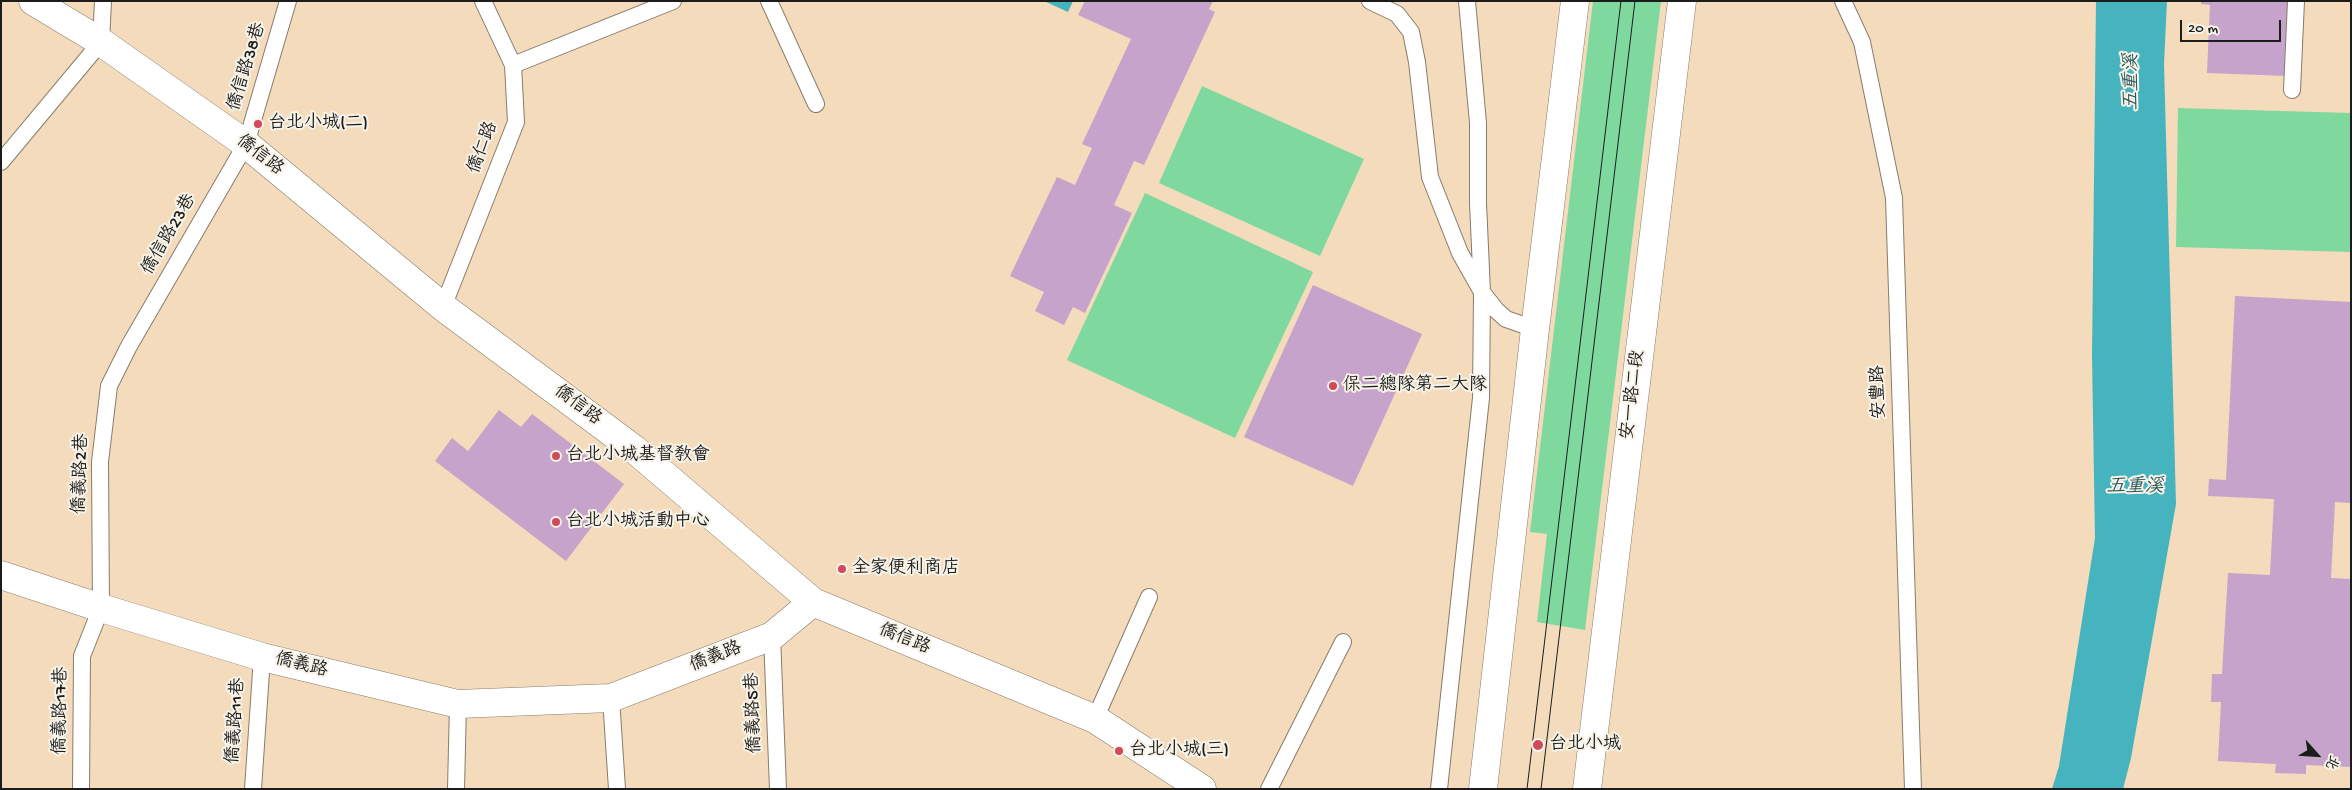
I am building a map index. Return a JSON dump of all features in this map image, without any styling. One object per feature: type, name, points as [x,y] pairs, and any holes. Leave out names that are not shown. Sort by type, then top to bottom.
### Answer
[{"type":"street","name":"僑信路","points":[[33,1],[101,42],[246,144],[443,306],[634,449],[813,602],[1095,719],[1202,789]]},
{"type":"street","points":[[1483,789],[1535,329],[1575,1]]},
{"type":"street","name":"安一路二段","points":[[1586,789],[1682,1]]},
{"type":"street","name":"僑義路","points":[[1,575],[101,608],[262,656],[458,704],[611,698],[772,636],[813,602]]},
{"type":"lane","points":[[1,162],[101,42],[103,1]]},
{"type":"lane","name":"僑信路38巷","points":[[246,144],[288,1]]},
{"type":"lane","name":"僑仁路","points":[[443,306],[516,122],[513,65],[483,1]]},
{"type":"lane","points":[[769,1],[816,104]]},
{"type":"lane","points":[[1370,1],[1398,14],[1411,32],[1418,62],[1430,177],[1460,254],[1482,292],[1496,310],[1506,319],[1535,329]]},
{"type":"lane","points":[[1439,789],[1481,398],[1482,292],[1478,203],[1478,123],[1467,1]]},
{"type":"lane","name":"安豐路","points":[[1843,1],[1862,42],[1894,198],[1913,789]]},
{"type":"lane","points":[[2292,90],[2296,1]]},
{"type":"lane","points":[[513,65],[667,2]]},
{"type":"lane","name":"僑信路23巷","points":[[129,346],[246,144]]},
{"type":"lane","name":"僑義路2巷","points":[[101,608],[100,462],[109,386],[129,346]]},
{"type":"lane","points":[[1095,719],[1149,598]]},
{"type":"lane","name":"僑義路17巷","points":[[81,789],[82,656],[101,608]]},
{"type":"lane","name":"僑義路5巷","points":[[772,636],[778,789]]},
{"type":"lane","points":[[1269,789],[1343,642]]},
{"type":"lane","name":"僑義路11巷","points":[[253,789],[262,656]]},
{"type":"lane","points":[[611,698],[617,789]]},
{"type":"lane","points":[[456,789],[458,704]]},
{"type":"green space","points":[[1593,1],[1661,1],[1585,630],[1537,622],[1547,534],[1530,532]]},
{"type":"green space","points":[[1202,86],[1364,159],[1320,256],[1159,183]]},
{"type":"green space","points":[[2178,108],[2351,113],[2351,252],[2176,247]]},
{"type":"green space","points":[[1145,193],[1313,272],[1235,438],[1067,360]]},
{"type":"water","points":[[1044,1],[1073,1],[1068,12]]},
{"type":"water","name":"五重溪","points":[[2096,1],[2167,1],[2164,64],[2176,504],[2131,758],[2123,789],[2052,789],[2059,766],[2095,538],[2092,356]]},
{"type":"building","points":[[1085,1],[1213,1],[1209,9],[1215,12],[1144,165],[1134,161],[1114,205],[1132,213],[1085,313],[1073,307],[1064,325],[1035,311],[1044,292],[1010,276],[1057,177],[1075,185],[1092,148],[1082,144],[1131,39],[1078,15]]},
{"type":"building","points":[[2201,1],[2291,1],[2287,76],[2207,73],[2210,5],[2201,4]]},
{"type":"building","name":"保二總隊第二大隊","points":[[1313,285],[1422,334],[1353,486],[1244,437]]},
{"type":"building","points":[[2235,296],[2351,302],[2351,503],[2335,502],[2331,578],[2351,579],[2351,767],[2306,765],[2306,774],[2275,773],[2276,764],[2218,761],[2221,702],[2211,702],[2212,674],[2222,674],[2228,573],[2270,575],[2274,499],[2208,496],[2209,479],[2226,480]]},
{"type":"building","name":"台北小城活動中心","points":[[499,410],[521,427],[532,414],[624,484],[566,561],[435,461],[452,438],[468,451]]},
{"type":"tram line","points":[[1527,789],[1621,1]]},
{"type":"tram line","points":[[1541,789],[1635,1]]},
{"type":"place","name":"台北小城(二)","points":[[258,124]]},
{"type":"place","name":"保二總隊第二大隊","points":[[1333,386]]},
{"type":"place","name":"台北小城基督教會","points":[[556,456]]},
{"type":"place","name":"台北小城活動中心","points":[[556,522]]},
{"type":"place","name":"全家便利商店","points":[[842,569]]},
{"type":"place","name":"台北小城","points":[[1538,745]]},
{"type":"place","name":"台北小城(三)","points":[[1119,751]]}]
